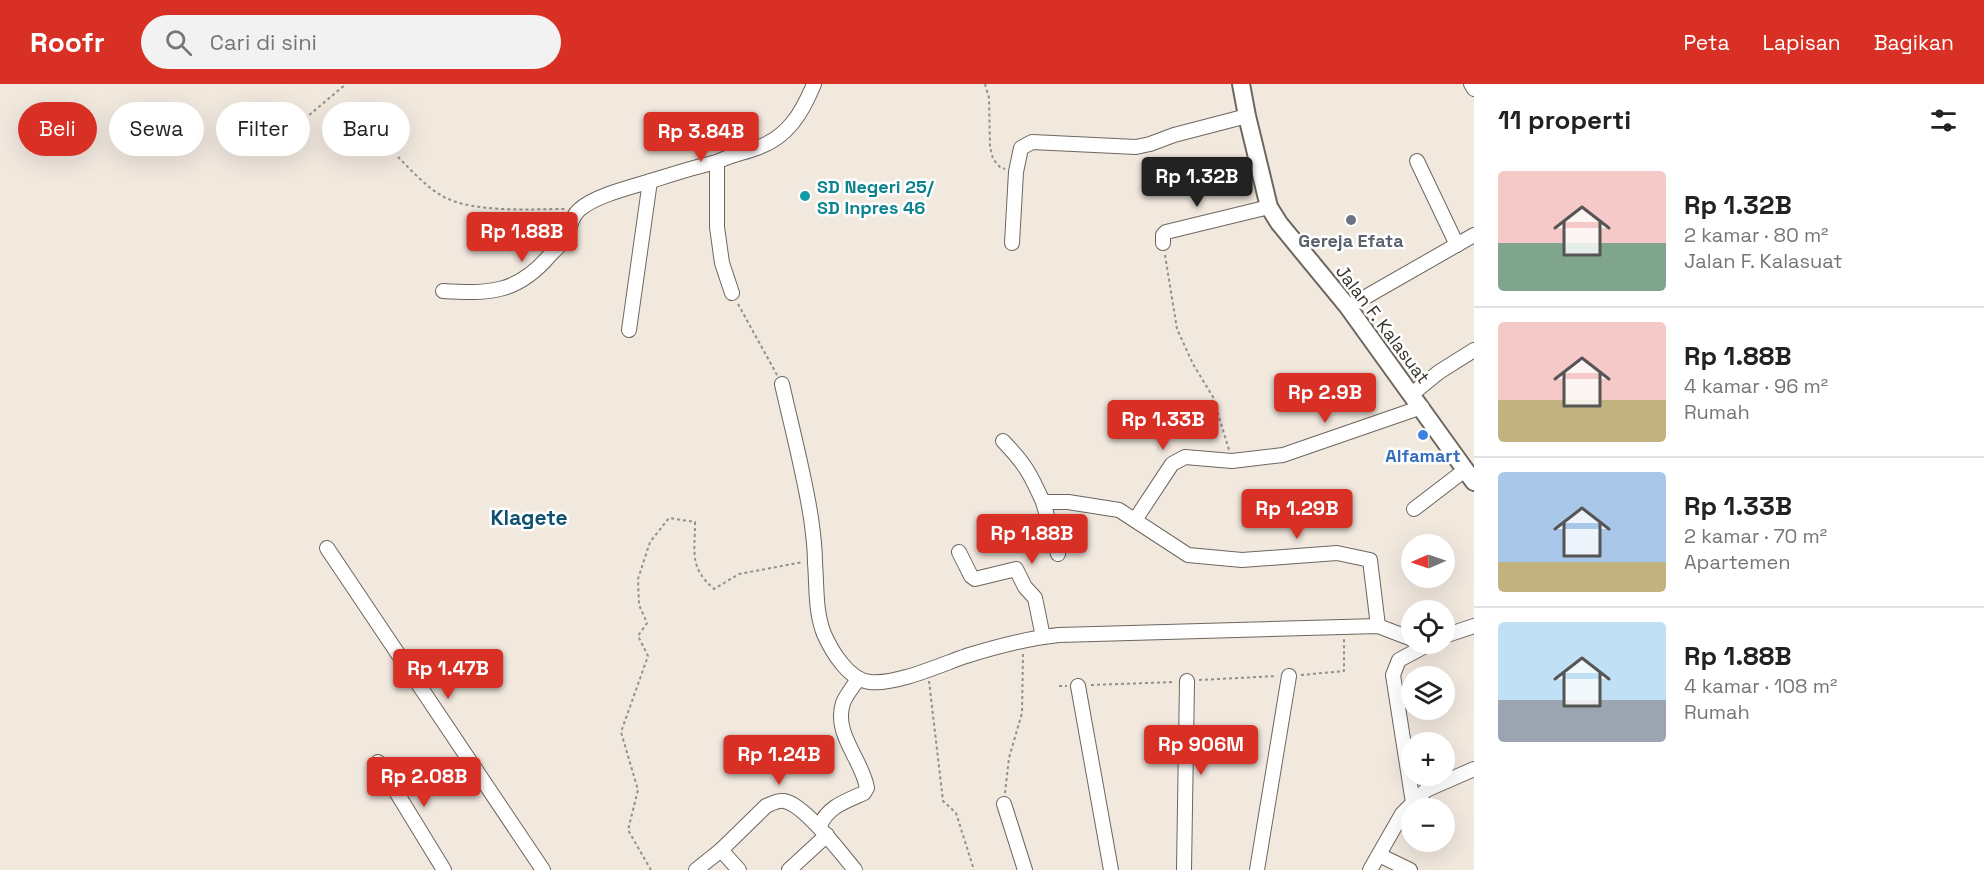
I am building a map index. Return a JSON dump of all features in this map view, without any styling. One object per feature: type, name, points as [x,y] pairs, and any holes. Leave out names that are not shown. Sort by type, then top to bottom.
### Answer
[{"type":"street","points":[[443,291],[493,292],[527,278],[537,271],[565,238],[571,219],[580,208],[604,196],[686,168],[717,162],[777,140],[792,126],[814,84]]},
{"type":"street","name":"Jalan F. Kalasuat","points":[[1241,84],[1269,207],[1279,223],[1348,307],[1417,400],[1469,476]]},
{"type":"street","points":[[1471,84],[1474,89]]},
{"type":"street","points":[[1012,243],[1016,172],[1021,148],[1026,144],[1032,142],[1136,147],[1247,116]]},
{"type":"street","points":[[1417,161],[1456,245]]},
{"type":"street","points":[[717,162],[717,227],[722,263],[732,293]]},
{"type":"street","points":[[629,330],[650,181]]},
{"type":"street","points":[[1164,243],[1163,236],[1166,232],[1269,207]]},
{"type":"street","points":[[1348,307],[1474,235]]},
{"type":"street","points":[[1136,520],[1172,464],[1178,460],[1194,456],[1232,461],[1298,451],[1417,400],[1439,372],[1474,350]]},
{"type":"street","points":[[782,384],[802,468],[815,560],[817,611],[825,635],[838,659],[858,679],[870,682],[888,681],[969,656],[1043,637],[1378,626],[1401,635]]},
{"type":"street","points":[[1003,441],[1032,476],[1043,502],[1058,554]]},
{"type":"street","points":[[1414,509],[1469,476]]},
{"type":"street","points":[[1043,502],[1068,502],[1119,510],[1188,555],[1242,560],[1337,553],[1370,560],[1378,626]]},
{"type":"street","points":[[327,548],[543,870]]},
{"type":"street","points":[[959,552],[970,576],[975,579],[1016,569],[1035,598],[1043,637]]},
{"type":"street","points":[[1455,632],[1474,626]]},
{"type":"street","points":[[1409,654],[1399,660],[1393,675],[1412,798]]},
{"type":"street","points":[[1257,870],[1288,676]]},
{"type":"street","points":[[789,870],[823,831],[823,819],[830,810],[864,793],[867,788],[866,778],[844,737],[841,720],[843,704],[858,679]]},
{"type":"street","points":[[1184,870],[1187,681]]},
{"type":"street","points":[[1078,686],[1111,870]]},
{"type":"street","points":[[378,762],[444,870]]},
{"type":"street","points":[[1417,798],[1426,790],[1474,769]]},
{"type":"street","points":[[696,870],[766,806],[784,801],[792,804],[823,831],[855,870]]},
{"type":"street","points":[[1004,804],[1025,870]]},
{"type":"street","points":[[1370,870],[1401,816]]},
{"type":"street","points":[[720,850],[739,870]]},
{"type":"street","points":[[1378,855],[1410,870]]},
{"type":"path","points":[[310,114],[346,84]]},
{"type":"path","points":[[985,84],[989,98],[990,147],[993,159],[1000,167],[1016,172]]},
{"type":"path","points":[[398,157],[430,187],[457,203],[508,210],[580,208]]},
{"type":"path","points":[[1164,243],[1177,329],[1193,364],[1213,397],[1232,461]]},
{"type":"path","points":[[732,293],[782,384]]},
{"type":"path","points":[[651,870],[628,830],[638,790],[621,732],[648,657],[638,636],[647,623],[639,605],[638,579],[650,542],[669,518],[695,522],[696,569],[702,579],[714,589],[739,574],[815,560]]},
{"type":"path","points":[[1059,686],[1288,676],[1344,671],[1344,627]]},
{"type":"path","points":[[1004,804],[1009,758],[1022,713],[1023,642]]},
{"type":"path","points":[[928,670],[943,801],[956,813],[974,870]]},
{"type":"place","name":"SD Negeri 25/ SD Inpres 46","points":[[805,196]]},
{"type":"place","name":"Gereja Efata","points":[[1351,220]]},
{"type":"place","name":"Alfamart","points":[[1423,435]]},
{"type":"district","name":"Klagete","points":[[529,517]]}]
